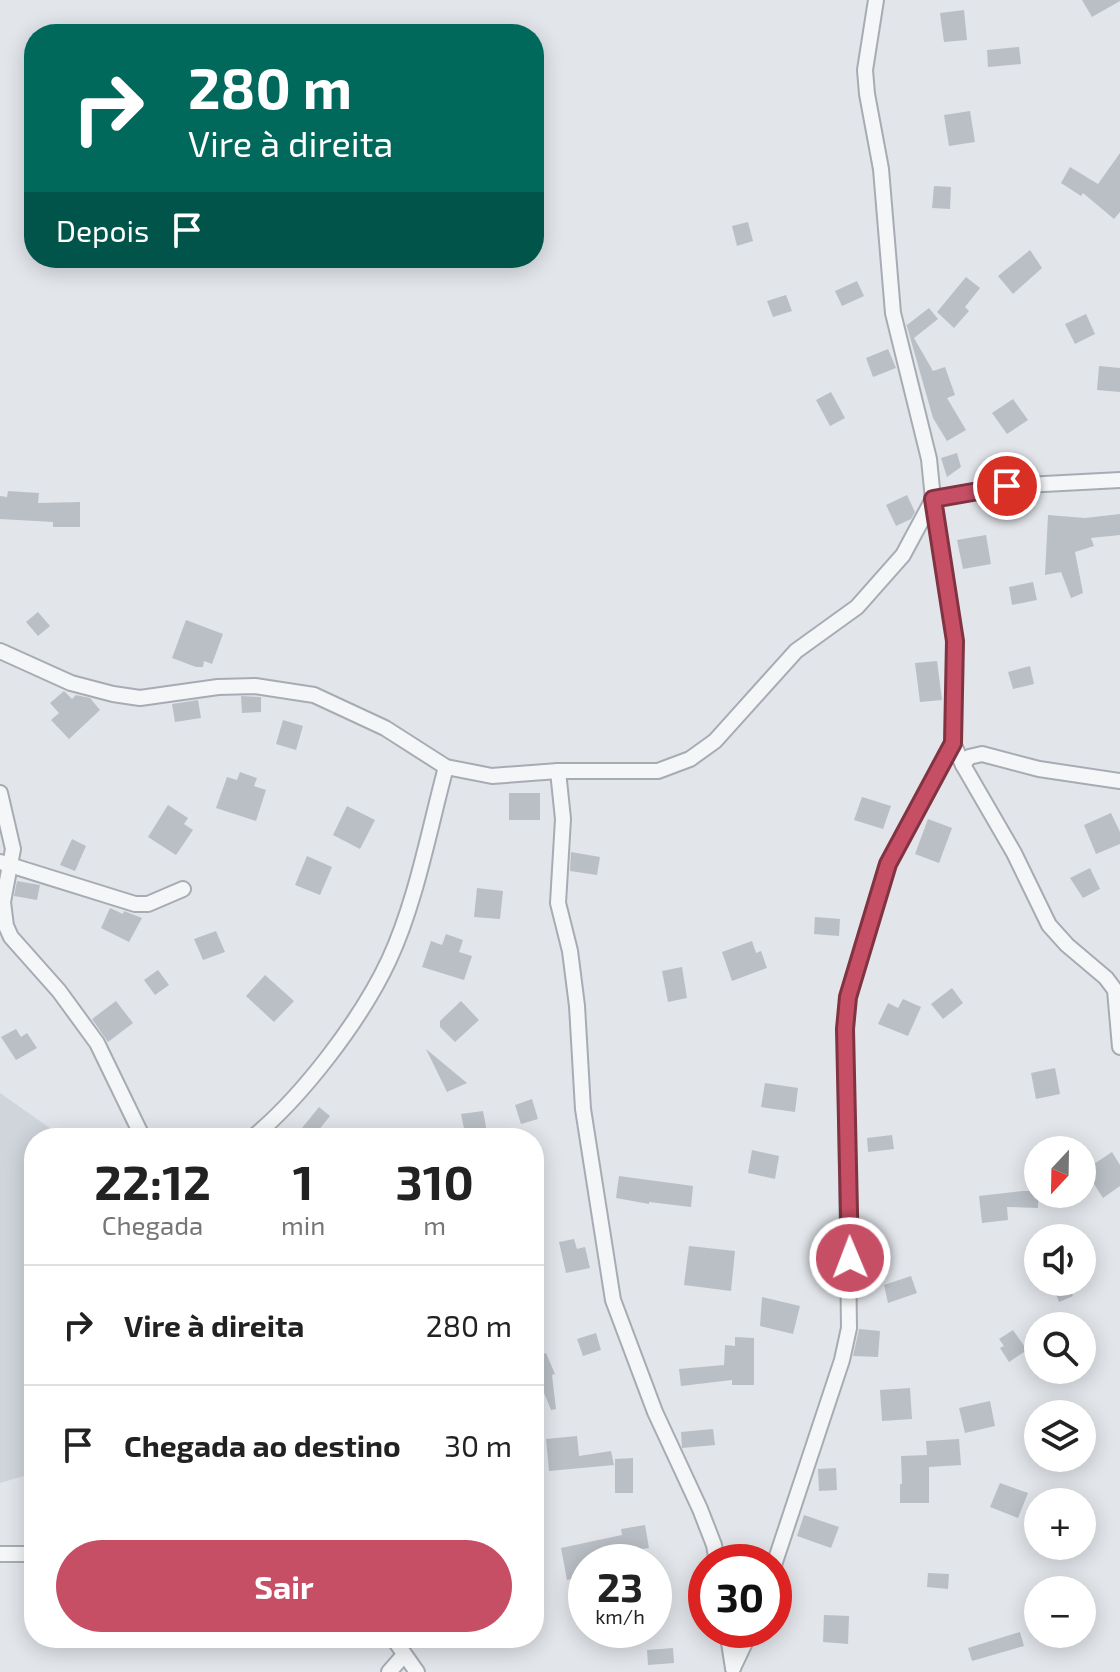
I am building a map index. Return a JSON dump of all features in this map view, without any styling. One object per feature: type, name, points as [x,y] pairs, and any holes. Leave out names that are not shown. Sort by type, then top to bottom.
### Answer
[{"type":"street","points":[[876,0],[865,70],[867,94],[881,169],[893,313],[929,459],[955,641],[953,743],[1014,853],[1049,925],[1115,990],[1120,1047]]},
{"type":"street","points":[[933,499],[1007,486],[1120,480]]},
{"type":"street","points":[[0,651],[71,683],[140,698],[218,687],[255,686],[314,695],[385,728],[446,767],[492,776],[558,771],[658,771],[690,759],[715,741],[796,651],[857,607],[903,555],[933,499]]},
{"type":"street","points":[[781,1544],[842,1360],[849,1328],[845,1029],[848,997],[888,864],[953,743]]},
{"type":"street","points":[[963,765],[969,757],[982,754],[1039,769],[1120,781]]},
{"type":"street","points":[[264,1128],[310,1079],[371,994],[390,959],[407,910],[446,767]]},
{"type":"street","points":[[558,771],[563,819],[558,903],[570,951],[577,1006],[583,1109],[613,1300],[655,1412],[714,1544]]},
{"type":"street","points":[[0,793],[12,839],[6,863],[3,902],[6,926],[11,937],[59,991],[97,1043],[138,1128]]},
{"type":"street","points":[[6,863],[135,904],[148,904],[183,889]]},
{"type":"street","points":[[0,1554],[24,1554]]},
{"type":"street","points":[[399,1648],[417,1672]]},
{"type":"street","points":[[730,1648],[733,1670]]},
{"type":"street","points":[[733,1670],[743,1648]]},
{"type":"street","points":[[389,1672],[404,1655]]},
{"type":"shaded area","points":[[0,1093],[50,1128],[24,1128],[24,1476],[0,1483]]},
{"type":"building","points":[[1082,0],[1120,0],[1120,1],[1092,17]]},
{"type":"building","points":[[964,10],[967,40],[944,42],[940,13]]},
{"type":"building","points":[[1019,47],[1021,64],[988,67],[987,50]]},
{"type":"building","points":[[970,111],[975,142],[949,146],[944,115]]},
{"type":"building","points":[[1120,153],[1120,212],[1114,219],[1083,193],[1081,196],[1061,183],[1070,167],[1098,184]]},
{"type":"building","points":[[934,186],[951,187],[950,209],[932,208]]},
{"type":"building","points":[[748,222],[753,241],[737,246],[732,226]]},
{"type":"building","points":[[1030,250],[1042,268],[1013,294],[998,276]]},
{"type":"building","points":[[966,277],[980,288],[965,307],[969,311],[954,328],[937,312]]},
{"type":"building","points":[[857,281],[864,296],[842,306],[835,291]]},
{"type":"building","points":[[786,295],[792,311],[773,317],[767,301]]},
{"type":"building","points":[[929,308],[938,319],[914,338],[933,371],[945,367],[955,395],[947,398],[966,430],[947,441],[933,418],[906,323]]},
{"type":"building","points":[[1086,314],[1095,334],[1075,344],[1065,324]]},
{"type":"building","points":[[888,349],[896,368],[873,377],[866,358]]},
{"type":"building","points":[[1099,366],[1120,368],[1120,392],[1097,390]]},
{"type":"building","points":[[831,392],[845,418],[830,426],[816,400]]},
{"type":"building","points":[[1013,399],[1028,420],[1007,434],[992,413]]},
{"type":"building","points":[[957,453],[961,467],[947,477],[941,458]]},
{"type":"building","points":[[1011,464],[1014,476],[994,478],[991,469]]},
{"type":"building","points":[[8,491],[39,493],[38,503],[80,502],[80,527],[53,527],[53,522],[0,519],[0,496],[7,497]]},
{"type":"building","points":[[907,495],[915,512],[911,519],[896,526],[886,505]]},
{"type":"building","points":[[1018,495],[1021,506],[1001,511],[998,498]]},
{"type":"building","points":[[1120,514],[1120,535],[1091,538],[1094,546],[1075,552],[1083,593],[1071,598],[1061,572],[1045,575],[1048,515],[1085,518]]},
{"type":"building","points":[[986,535],[991,564],[963,569],[957,540]]},
{"type":"building","points":[[1033,582],[1037,600],[1012,605],[1009,587]]},
{"type":"building","points":[[38,612],[50,626],[38,636],[26,622]]},
{"type":"building","points":[[186,620],[223,634],[212,664],[204,661],[203,667],[196,667],[172,658]]},
{"type":"building","points":[[937,661],[942,700],[920,702],[915,663]]},
{"type":"building","points":[[1030,666],[1034,684],[1013,689],[1008,672]]},
{"type":"building","points":[[64,691],[72,699],[76,695],[90,698],[100,710],[69,739],[51,720],[59,713],[50,703]]},
{"type":"building","points":[[241,696],[261,697],[261,712],[242,713]]},
{"type":"building","points":[[198,700],[201,718],[175,722],[172,704]]},
{"type":"building","points":[[283,720],[303,726],[296,750],[276,744]]},
{"type":"building","points":[[240,772],[257,778],[254,786],[266,790],[256,821],[216,808],[227,777],[237,780]]},
{"type":"building","points":[[509,793],[540,793],[540,820],[509,820]]},
{"type":"building","points":[[862,797],[891,806],[883,829],[854,820]]},
{"type":"building","points":[[168,805],[188,818],[184,824],[193,830],[176,855],[148,837]]},
{"type":"building","points":[[347,806],[375,820],[360,849],[333,835]]},
{"type":"building","points":[[1111,813],[1120,832],[1120,844],[1096,854],[1084,825]]},
{"type":"building","points":[[928,819],[952,828],[939,863],[915,854]]},
{"type":"building","points":[[72,839],[86,846],[75,871],[60,865]]},
{"type":"building","points":[[571,852],[600,857],[597,875],[570,871]]},
{"type":"building","points":[[307,856],[332,867],[320,895],[295,885]]},
{"type":"building","points":[[1090,868],[1100,889],[1083,898],[1070,878]]},
{"type":"building","points":[[17,881],[40,885],[37,900],[14,896]]},
{"type":"building","points":[[477,888],[503,891],[500,919],[474,917]]},
{"type":"building","points":[[110,908],[142,918],[129,942],[101,928]]},
{"type":"building","points":[[815,917],[840,919],[839,936],[814,934]]},
{"type":"building","points":[[216,931],[225,952],[203,960],[194,939]]},
{"type":"building","points":[[446,934],[463,940],[459,952],[472,956],[464,980],[422,967],[431,941],[442,945]]},
{"type":"building","points":[[752,941],[756,953],[761,951],[767,968],[732,981],[722,952]]},
{"type":"building","points":[[682,967],[687,998],[668,1002],[662,971]]},
{"type":"building","points":[[158,970],[169,985],[155,995],[144,980]]},
{"type":"building","points":[[265,975],[294,1001],[274,1022],[246,996]]},
{"type":"building","points":[[952,988],[963,1003],[943,1019],[931,1004]]},
{"type":"building","points":[[903,999],[921,1007],[908,1036],[878,1024],[888,1003],[898,1008]]},
{"type":"building","points":[[116,1001],[133,1023],[108,1042],[92,1019]]},
{"type":"building","points":[[461,1001],[479,1020],[455,1042],[440,1027],[440,1021]]},
{"type":"building","points":[[16,1029],[21,1037],[27,1033],[37,1048],[16,1060],[1,1037]]},
{"type":"building","points":[[426,1049],[467,1083],[447,1092]]},
{"type":"building","points":[[1055,1068],[1060,1094],[1036,1099],[1031,1073]]},
{"type":"building","points":[[765,1083],[798,1088],[795,1112],[761,1107]]},
{"type":"building","points":[[532,1099],[538,1119],[521,1124],[515,1105]]},
{"type":"building","points":[[319,1107],[330,1116],[320,1128],[302,1128]]},
{"type":"building","points":[[483,1111],[486,1128],[464,1128],[461,1114]]},
{"type":"building","points":[[892,1135],[894,1149],[868,1152],[867,1138]]},
{"type":"building","points":[[752,1150],[779,1156],[775,1179],[748,1173]]},
{"type":"building","points":[[1112,1152],[1120,1165],[1120,1186],[1103,1198],[1096,1187],[1096,1163]]},
{"type":"building","points":[[619,1176],[693,1186],[691,1207],[616,1198]]},
{"type":"building","points":[[1024,1191],[1024,1208],[1007,1207],[1008,1220],[982,1223],[979,1196]]},
{"type":"building","points":[[574,1239],[577,1249],[585,1247],[590,1268],[566,1273],[559,1242]]},
{"type":"building","points":[[689,1246],[735,1251],[731,1291],[684,1285]]},
{"type":"building","points":[[911,1276],[917,1293],[888,1303],[884,1285]]},
{"type":"building","points":[[1057,1296],[1073,1296],[1059,1302]]},
{"type":"building","points":[[762,1297],[800,1306],[793,1334],[760,1326]]},
{"type":"building","points":[[859,1329],[880,1331],[878,1357],[853,1356]]},
{"type":"building","points":[[1013,1330],[1024,1346],[1024,1352],[1009,1362],[1000,1348],[1004,1346],[999,1339]]},
{"type":"building","points":[[596,1333],[601,1350],[583,1356],[577,1339]]},
{"type":"building","points":[[735,1337],[754,1338],[754,1385],[732,1385],[732,1380],[681,1386],[679,1369],[724,1365],[725,1345],[735,1346]]},
{"type":"building","points":[[544,1354],[555,1374],[552,1375],[556,1409],[551,1410],[544,1393]]},
{"type":"building","points":[[910,1388],[912,1419],[882,1421],[880,1390]]},
{"type":"building","points":[[990,1401],[995,1426],[965,1433],[959,1408]]},
{"type":"building","points":[[713,1429],[715,1445],[682,1448],[681,1432]]},
{"type":"building","points":[[577,1436],[579,1456],[611,1451],[614,1465],[549,1471],[546,1439]]},
{"type":"building","points":[[959,1439],[961,1465],[929,1467],[929,1503],[900,1503],[901,1456],[927,1455],[926,1441]]},
{"type":"building","points":[[633,1458],[633,1493],[615,1493],[615,1459]]},
{"type":"building","points":[[836,1468],[837,1490],[819,1491],[818,1469]]},
{"type":"building","points":[[1000,1483],[1024,1492],[1024,1503],[1018,1518],[990,1507]]},
{"type":"building","points":[[804,1515],[839,1527],[831,1548],[797,1536]]},
{"type":"building","points":[[645,1525],[648,1544],[580,1544],[622,1535],[621,1529]]},
{"type":"building","points":[[568,1547],[567,1580],[561,1548]]},
{"type":"building","points":[[928,1573],[949,1574],[948,1589],[927,1587]]},
{"type":"building","points":[[824,1615],[849,1616],[848,1644],[823,1642]]},
{"type":"building","points":[[1020,1632],[1024,1646],[972,1661],[968,1648]]},
{"type":"building","points":[[673,1648],[674,1663],[648,1665],[647,1650]]},
{"type":"route","points":[[850,1258],[845,1029],[848,997],[888,864],[953,743],[955,641],[933,499],[1007,486]]}]
